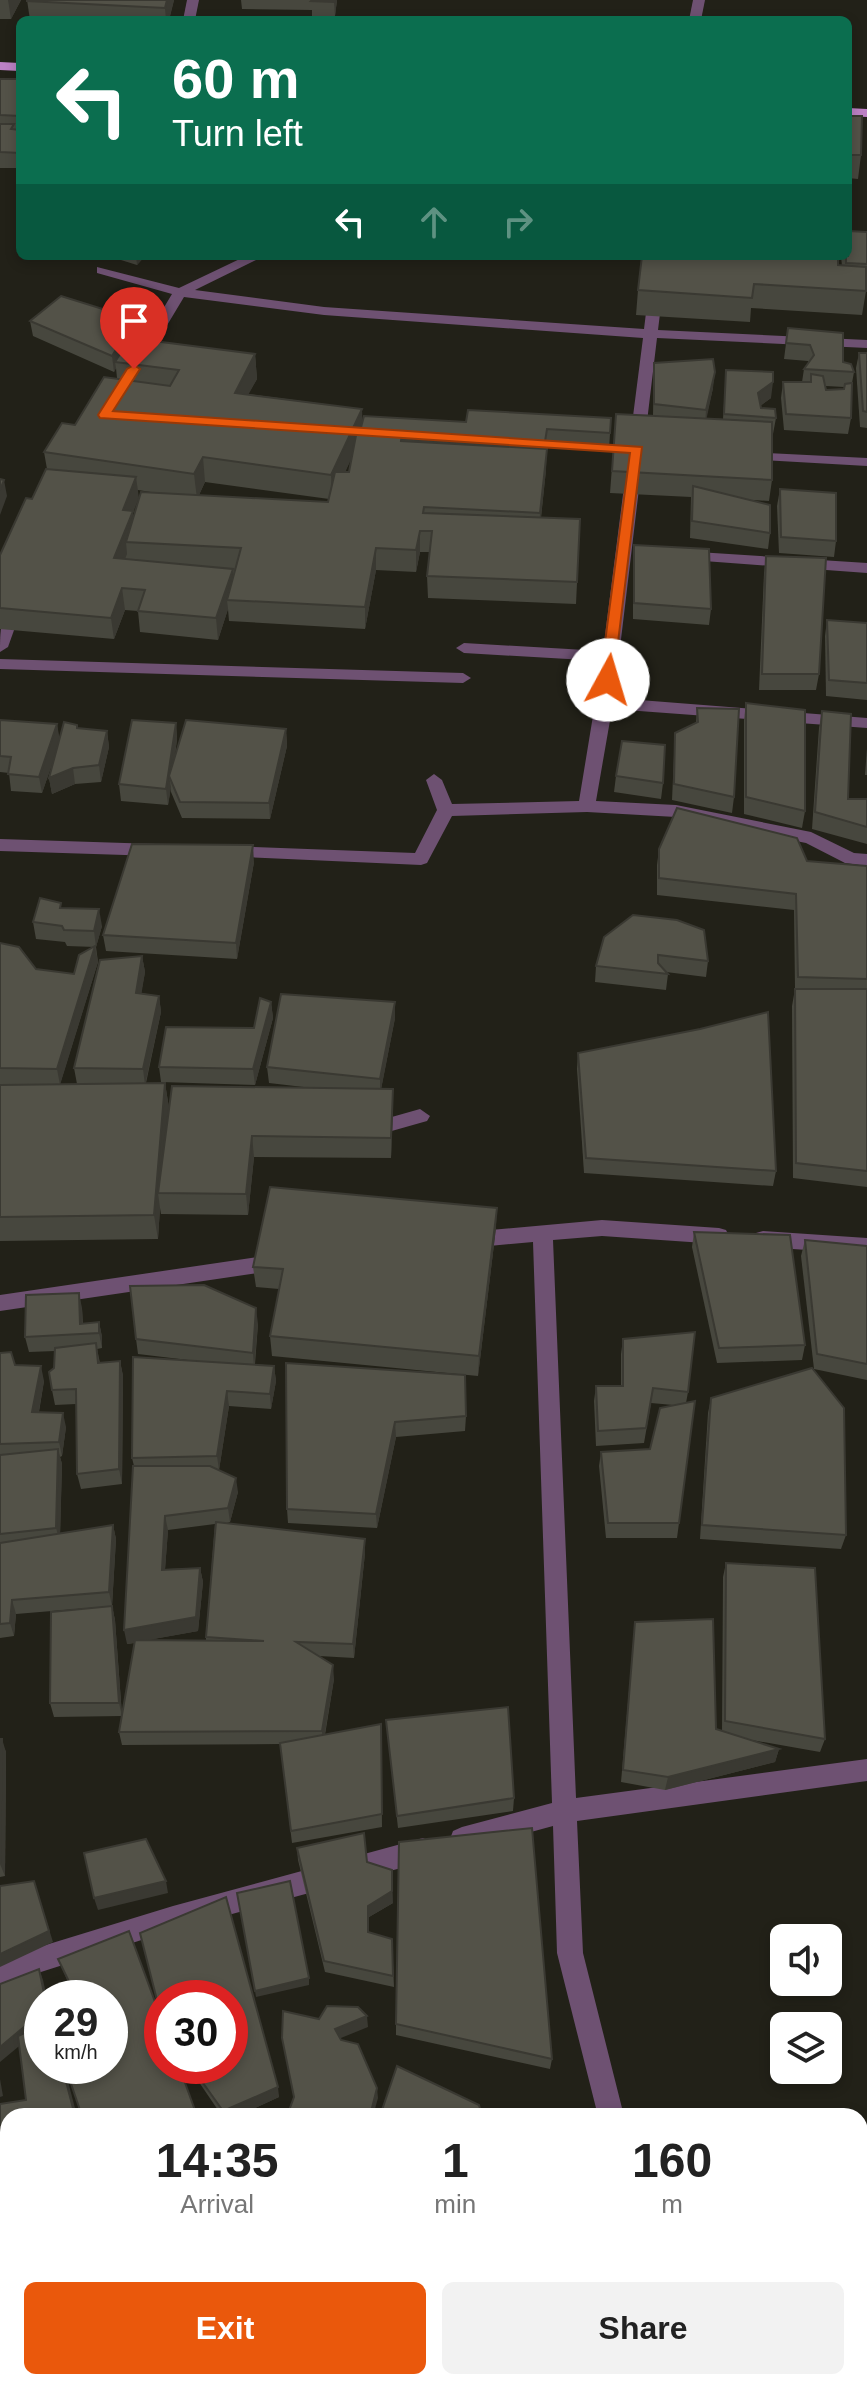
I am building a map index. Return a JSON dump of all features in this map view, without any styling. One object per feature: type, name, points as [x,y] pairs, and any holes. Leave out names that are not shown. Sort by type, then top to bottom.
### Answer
[{"type":"street","points":[[129,377],[180,292],[248,260]]},
{"type":"street","points":[[587,806],[630,552],[637,450],[660,260]]},
{"type":"street","points":[[102,270],[180,292],[324,311],[651,334],[867,344]]},
{"type":"street","points":[[729,455],[867,462]]},
{"type":"street","points":[[668,555],[867,568]]},
{"type":"street","points":[[0,647],[21,589]]},
{"type":"street","points":[[464,648],[610,656]]},
{"type":"street","points":[[0,664],[463,678]]},
{"type":"street","points":[[605,703],[867,723]]},
{"type":"street","points":[[203,851],[421,859],[446,810],[434,780]]},
{"type":"street","points":[[446,810],[587,806],[676,811],[811,838],[851,859],[867,860]]},
{"type":"street","points":[[0,845],[172,850]]},
{"type":"street","points":[[343,1133],[359,1134],[420,1116]]},
{"type":"street","points":[[452,1241],[602,1228],[867,1246]]},
{"type":"street","points":[[543,1233],[570,1953],[609,2108]]},
{"type":"street","points":[[0,1303],[299,1259]]},
{"type":"street","points":[[0,1972],[173,1918],[565,1811],[867,1770]]},
{"type":"building","points":[[27,0],[167,0],[165,8]]},
{"type":"building","points":[[0,79],[16,79],[16,116],[0,115]]},
{"type":"building","points":[[852,116],[862,116],[861,155],[852,155]]},
{"type":"building","points":[[0,124],[14,124],[11,129],[16,130],[16,153],[0,152]]},
{"type":"building","points":[[852,231],[867,232],[867,264],[846,263],[846,260],[852,260]]},
{"type":"building","points":[[642,260],[838,260],[838,265],[866,267],[866,291],[754,284],[752,298],[638,290]]},
{"type":"building","points":[[61,296],[135,319],[112,356],[30,321]]},
{"type":"building","points":[[788,328],[843,333],[843,362],[851,364],[854,372],[804,369],[814,355],[810,345],[786,343]]},
{"type":"building","points":[[130,338],[255,354],[235,393],[362,409],[331,475],[203,457],[194,474],[44,452],[62,423],[75,425],[104,377],[170,386],[179,370],[115,362]]},
{"type":"building","points":[[859,353],[867,353],[867,412],[863,411]]},
{"type":"building","points":[[713,359],[715,372],[706,410],[654,404],[654,363]]},
{"type":"building","points":[[726,370],[773,372],[773,382],[758,393],[761,408],[775,409],[776,418],[724,414]]},
{"type":"building","points":[[811,374],[823,376],[826,390],[844,389],[845,384],[852,383],[851,418],[786,414],[783,382],[811,382]]},
{"type":"building","points":[[468,410],[611,418],[610,433],[547,429],[544,448],[402,439],[402,433],[360,431],[364,416],[466,422]]},
{"type":"building","points":[[616,414],[772,422],[772,480],[612,471]]},
{"type":"building","points":[[357,430],[402,433],[401,441],[547,449],[540,513],[424,507],[423,513],[580,519],[577,582],[427,576],[432,531],[420,531],[416,550],[376,548],[365,607],[227,600],[241,548],[126,542],[141,492],[328,502],[335,472],[349,472]]},
{"type":"building","points":[[46,469],[136,477],[123,510],[133,511],[114,558],[233,569],[216,618],[138,611],[145,590],[122,588],[111,618],[0,608],[0,555],[26,498],[32,499]]},
{"type":"building","points":[[693,486],[770,505],[770,533],[692,521]]},
{"type":"building","points":[[780,489],[836,493],[836,541],[781,537]]},
{"type":"building","points":[[634,545],[709,549],[711,609],[634,603]]},
{"type":"building","points":[[766,556],[826,558],[819,674],[762,674]]},
{"type":"building","points":[[827,620],[867,623],[867,683],[829,680]]},
{"type":"building","points":[[746,703],[805,710],[805,811],[746,797]]},
{"type":"building","points":[[697,708],[739,709],[734,797],[674,784],[675,733],[698,722]]},
{"type":"building","points":[[822,711],[851,714],[848,799],[867,799],[867,827],[815,812]]},
{"type":"building","points":[[0,720],[57,724],[39,777],[8,774],[11,757],[0,756]]},
{"type":"building","points":[[132,720],[176,723],[166,789],[119,784]]},
{"type":"building","points":[[186,720],[286,729],[269,803],[180,802],[169,776]]},
{"type":"building","points":[[64,722],[77,725],[77,728],[107,731],[99,765],[73,768],[49,778]]},
{"type":"building","points":[[622,741],[665,745],[663,783],[616,776]]},
{"type":"building","points":[[677,808],[797,838],[807,861],[867,866],[867,979],[798,977],[796,894],[659,878],[659,849]]},
{"type":"building","points":[[132,844],[253,845],[236,943],[103,935]]},
{"type":"building","points":[[40,898],[61,903],[60,908],[99,909],[94,931],[64,930],[62,926],[33,922]]},
{"type":"building","points":[[633,915],[677,920],[704,930],[708,961],[658,955],[658,963],[668,974],[596,966],[604,937]]},
{"type":"building","points":[[0,943],[19,947],[36,969],[74,974],[79,955],[95,946],[57,1069],[0,1068]]},
{"type":"building","points":[[142,956],[136,993],[159,996],[143,1069],[74,1068],[100,960]]},
{"type":"building","points":[[795,989],[867,989],[867,1171],[796,1163]]},
{"type":"building","points":[[281,994],[395,1002],[380,1079],[267,1067]]},
{"type":"building","points":[[260,998],[271,1002],[253,1069],[159,1067],[166,1027],[254,1028]]},
{"type":"building","points":[[768,1012],[776,1171],[586,1158],[578,1053]]},
{"type":"building","points":[[165,1083],[154,1215],[0,1217],[0,1085]]},
{"type":"building","points":[[172,1086],[393,1089],[391,1138],[252,1136],[246,1194],[158,1193]]},
{"type":"building","points":[[270,1187],[497,1208],[479,1356],[270,1336],[283,1269],[253,1267]]},
{"type":"building","points":[[694,1232],[790,1235],[805,1345],[719,1348]]},
{"type":"building","points":[[805,1240],[867,1246],[867,1364],[817,1354]]},
{"type":"building","points":[[204,1285],[256,1308],[253,1353],[136,1339],[130,1286]]},
{"type":"building","points":[[79,1293],[80,1324],[99,1322],[99,1333],[25,1337],[26,1295]]},
{"type":"building","points":[[695,1332],[688,1392],[653,1388],[646,1428],[598,1431],[596,1386],[623,1386],[623,1339]]},
{"type":"building","points":[[96,1343],[98,1363],[120,1361],[119,1469],[77,1474],[76,1389],[52,1390],[49,1372],[54,1368],[55,1348]]},
{"type":"building","points":[[11,1352],[15,1365],[41,1366],[32,1412],[63,1413],[59,1442],[0,1444],[0,1353]]},
{"type":"building","points":[[133,1357],[274,1366],[270,1394],[227,1391],[217,1456],[132,1458]]},
{"type":"building","points":[[286,1363],[465,1375],[466,1416],[395,1422],[376,1514],[287,1509]]},
{"type":"building","points":[[812,1368],[844,1408],[846,1535],[702,1525],[711,1398]]},
{"type":"building","points":[[695,1401],[679,1523],[608,1523],[601,1452],[650,1449],[660,1408]]},
{"type":"building","points":[[58,1449],[56,1528],[0,1534],[0,1455]]},
{"type":"building","points":[[133,1466],[210,1466],[236,1478],[228,1508],[165,1516],[162,1570],[200,1568],[196,1617],[124,1630]]},
{"type":"building","points":[[216,1522],[365,1539],[353,1644],[296,1642],[333,1665],[322,1731],[119,1732],[135,1640],[264,1641],[206,1637]]},
{"type":"building","points":[[113,1525],[109,1592],[12,1600],[10,1623],[0,1624],[0,1543]]},
{"type":"building","points":[[726,1563],[815,1568],[825,1739],[725,1721]]},
{"type":"building","points":[[112,1606],[119,1703],[50,1703],[51,1612]]},
{"type":"building","points":[[713,1619],[716,1729],[779,1749],[668,1777],[623,1770],[635,1622]]},
{"type":"building","points":[[508,1707],[514,1798],[397,1816],[386,1720]]},
{"type":"building","points":[[381,1724],[382,1814],[291,1831],[280,1743]]},
{"type":"building","points":[[0,1739],[2,1739],[0,1864]]},
{"type":"building","points":[[532,1828],[552,2059],[396,2024],[399,1842]]},
{"type":"building","points":[[364,1833],[367,1862],[392,1870],[392,1891],[368,1906],[368,1932],[392,1939],[393,1976],[324,1961],[297,1848]]},
{"type":"building","points":[[146,1839],[166,1881],[94,1898],[84,1853]]},
{"type":"building","points":[[34,1881],[49,1931],[0,1954],[0,1886]]},
{"type":"building","points":[[290,1881],[309,1978],[255,1991],[237,1893]]},
{"type":"building","points":[[226,1897],[278,2087],[230,2108],[221,2108],[204,2084],[248,2084],[248,1980],[152,1980],[140,1933]]},
{"type":"building","points":[[129,1931],[147,1980],[144,1980],[144,2084],[185,2084],[194,2108],[79,2108],[71,2084],[128,2084],[128,1980],[68,1980],[58,1959]]},
{"type":"building","points":[[39,1969],[41,1980],[24,1980],[24,2027],[0,2047],[0,1984]]},
{"type":"building","points":[[327,2006],[358,2007],[367,2016],[335,2029],[341,2040],[358,2044],[377,2088],[372,2108],[290,2108],[294,2097],[282,2038],[283,2011],[319,2019]]},
{"type":"building","points":[[24,2033],[24,2084],[18,2036]]},
{"type":"building","points":[[397,2066],[480,2108],[383,2108]]},
{"type":"building","points":[[24,2084],[67,2084],[73,2108],[0,2108],[0,2104],[26,2100]]},
{"type":"route","points":[[134,369],[104,415],[637,450],[608,680]]}]
